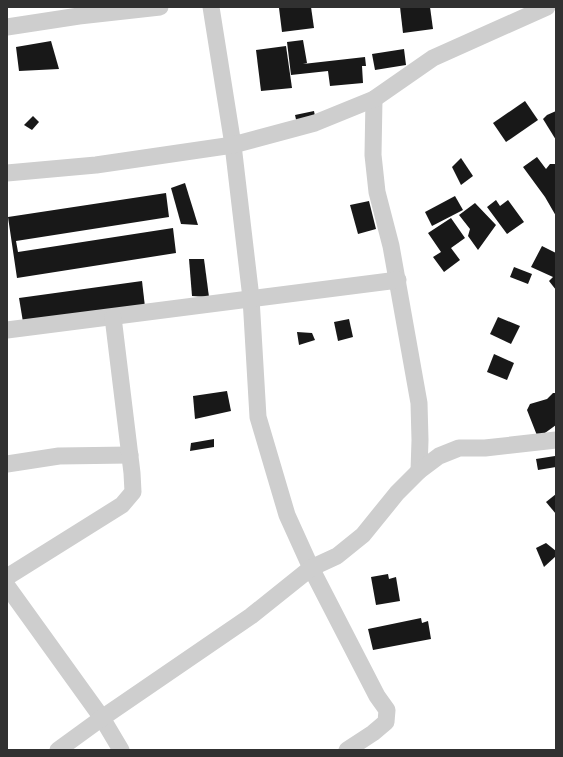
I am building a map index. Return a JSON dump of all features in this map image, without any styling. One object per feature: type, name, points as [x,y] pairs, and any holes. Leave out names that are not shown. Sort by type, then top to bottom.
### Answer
[{"type":"street","points":[[7,28],[79,16],[160,7]]},
{"type":"street","points":[[212,7],[233,145],[251,298],[258,417],[287,515],[311,568],[378,696],[387,710],[386,722],[373,733],[347,750]]},
{"type":"street","points":[[7,172],[96,165],[233,145],[314,123],[374,99],[400,83],[433,58],[547,7]]},
{"type":"street","points":[[374,99],[373,155],[377,192],[398,280],[419,403],[419,471]]},
{"type":"street","points":[[7,330],[398,280]]},
{"type":"street","points":[[7,577],[122,505],[133,492],[130,455],[113,317]]},
{"type":"street","points":[[58,750],[251,616],[311,568],[337,556],[363,535],[397,493],[419,471],[439,456],[459,448],[485,448],[556,440]]},
{"type":"street","points":[[7,464],[59,456],[130,455]]},
{"type":"street","points":[[7,586],[102,718],[121,750]]},
{"type":"building","points":[[311,7],[314,28],[282,32],[279,8]]},
{"type":"building","points":[[400,7],[430,7],[433,29],[403,33]]},
{"type":"building","points":[[303,40],[307,63],[303,64],[365,57],[366,66],[362,66],[363,83],[330,86],[328,71],[291,75],[287,42]]},
{"type":"building","points":[[51,41],[59,69],[19,71],[16,47]]},
{"type":"building","points":[[286,46],[292,88],[261,91],[256,50]]},
{"type":"building","points":[[404,49],[406,65],[375,70],[372,54]]},
{"type":"building","points":[[525,101],[538,120],[506,142],[493,123]]},
{"type":"building","points":[[314,111],[316,121],[297,124],[295,115]]},
{"type":"building","points":[[556,111],[556,140],[543,119],[547,115]]},
{"type":"building","points":[[33,116],[39,122],[32,130],[24,125]]},
{"type":"building","points":[[537,157],[546,169],[550,164],[556,164],[556,216],[545,197],[523,167]]},
{"type":"building","points":[[461,158],[473,176],[461,185],[452,167]]},
{"type":"building","points":[[185,183],[198,225],[181,224],[171,188]]},
{"type":"building","points":[[166,193],[169,217],[16,241],[18,252],[173,228],[176,253],[17,278],[8,217]]},
{"type":"building","points":[[455,196],[463,210],[432,226],[425,212]]},
{"type":"building","points":[[496,200],[500,206],[508,200],[524,222],[507,234],[487,207]]},
{"type":"building","points":[[369,201],[376,229],[358,234],[350,205]]},
{"type":"building","points":[[475,203],[496,225],[478,250],[468,236],[470,229],[459,215]]},
{"type":"building","points":[[451,218],[465,238],[451,248],[460,260],[444,272],[433,257],[441,252],[428,233]]},
{"type":"building","points":[[542,246],[556,253],[556,290],[549,281],[553,277],[531,267]]},
{"type":"building","points":[[189,259],[204,259],[209,297],[192,296]]},
{"type":"building","points":[[514,267],[532,274],[528,284],[510,277]]},
{"type":"building","points":[[142,281],[145,307],[23,322],[19,298]]},
{"type":"building","points":[[498,317],[520,326],[511,344],[490,334]]},
{"type":"building","points":[[349,319],[353,337],[338,341],[334,322]]},
{"type":"building","points":[[297,332],[312,333],[315,340],[299,345]]},
{"type":"building","points":[[494,354],[514,363],[507,380],[487,372]]},
{"type":"building","points":[[227,391],[231,411],[195,419],[193,396]]},
{"type":"building","points":[[553,393],[556,393],[556,425],[538,438],[527,410],[530,404],[547,399]]},
{"type":"building","points":[[214,439],[214,447],[190,451],[191,443]]},
{"type":"building","points":[[555,456],[556,467],[538,470],[536,459]]},
{"type":"building","points":[[556,494],[556,514],[546,502]]},
{"type":"building","points":[[546,543],[556,551],[556,556],[544,567],[536,548]]},
{"type":"building","points":[[388,574],[389,579],[396,577],[400,601],[376,605],[371,577]]},
{"type":"building","points":[[421,618],[422,623],[428,621],[431,639],[373,650],[368,629]]}]
